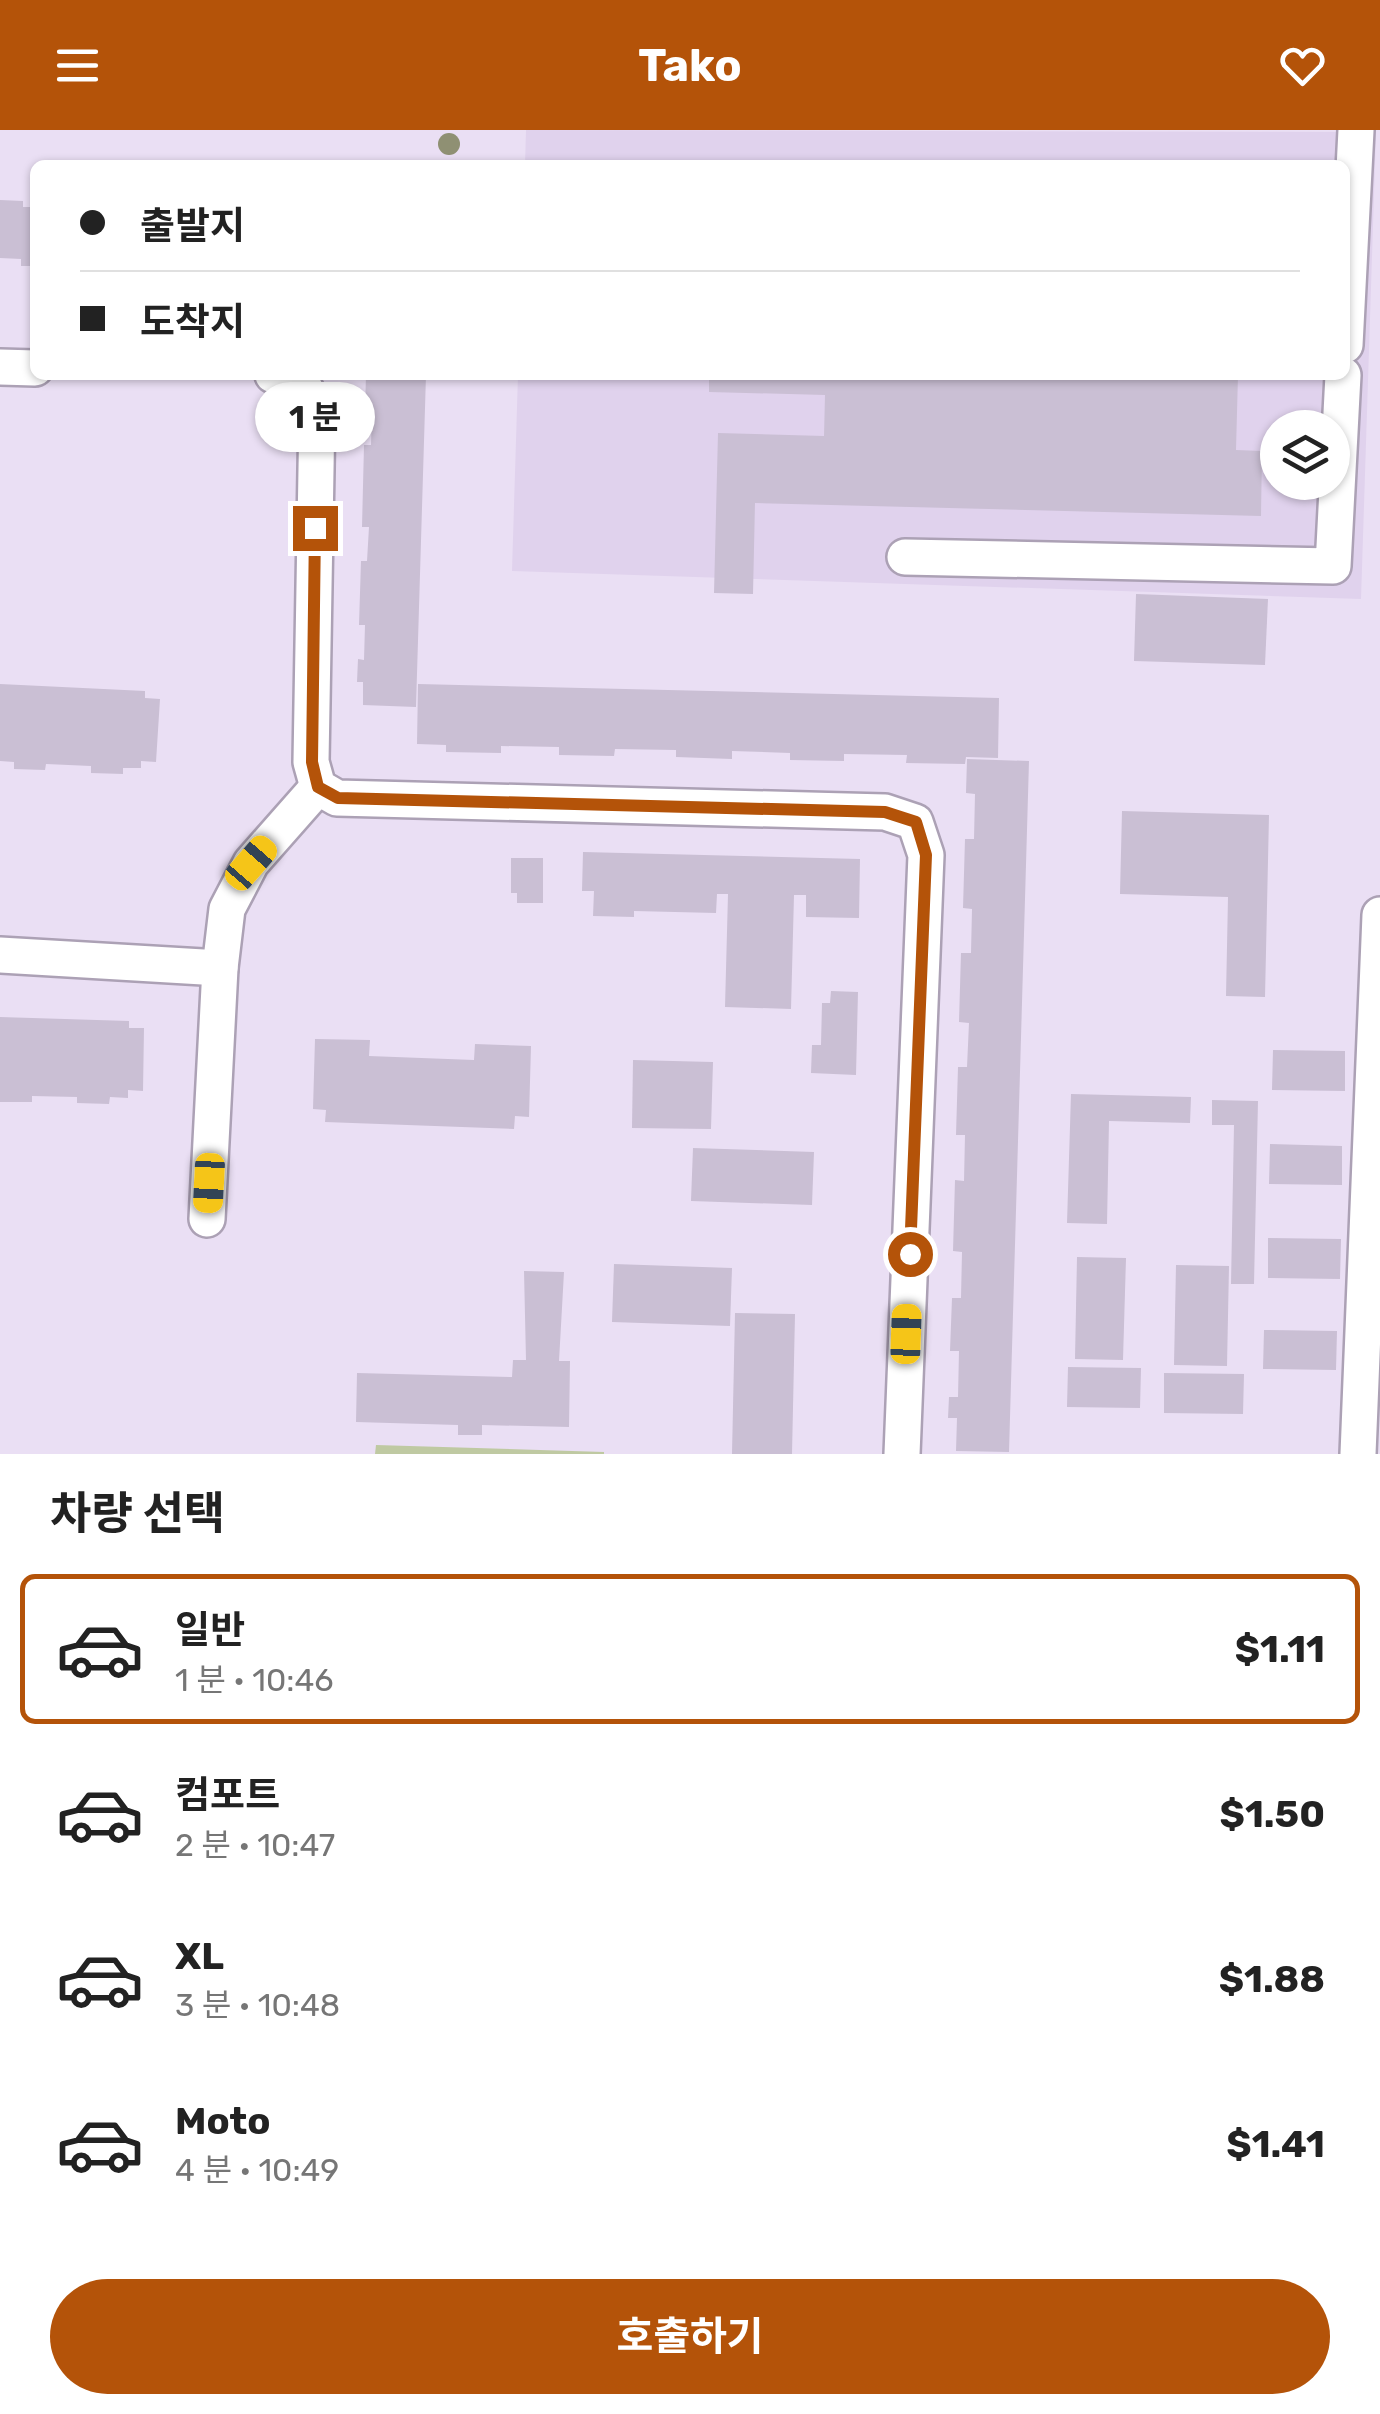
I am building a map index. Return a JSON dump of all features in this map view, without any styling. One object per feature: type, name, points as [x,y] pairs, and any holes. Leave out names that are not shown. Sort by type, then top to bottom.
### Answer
[{"type":"street","points":[[1350,247],[1356,130]]},
{"type":"street","points":[[0,366],[30,368]]},
{"type":"street","points":[[291,380],[302,383],[317,412],[312,762],[318,787],[338,798],[885,812],[916,822],[926,855],[902,1454]]},
{"type":"street","points":[[906,557],[1334,566],[1344,380]]},
{"type":"street","points":[[207,1219],[220,968],[228,908],[251,863],[318,787]]},
{"type":"street","points":[[1358,1454],[1372,1350],[1380,915]]},
{"type":"street","points":[[0,955],[220,968]]},
{"type":"shaded area","points":[[526,130],[1376,132],[1361,599],[512,571],[518,380],[1350,380],[1350,160],[525,160]]},
{"type":"green space","points":[[376,1445],[604,1452],[604,1454],[375,1454]]},
{"type":"building","points":[[0,200],[23,201],[23,207],[30,207],[30,266],[21,266],[21,259],[0,258]]},
{"type":"building","points":[[366,380],[426,380],[416,707],[363,705],[363,682],[357,682],[358,659],[364,660],[365,625],[359,625],[361,561],[367,561],[369,527],[362,527],[364,445],[371,445],[372,409],[365,409]]},
{"type":"building","points":[[709,380],[1238,380],[1236,450],[1260,451],[1261,516],[755,503],[753,594],[714,593],[718,433],[824,436],[825,395],[709,392]]},
{"type":"building","points":[[1136,594],[1268,599],[1265,665],[1134,661]]},
{"type":"building","points":[[0,684],[145,691],[145,698],[160,699],[156,762],[141,761],[141,768],[123,768],[123,774],[91,773],[91,766],[46,764],[45,770],[14,769],[14,762],[0,761]]},
{"type":"building","points":[[418,684],[999,698],[998,758],[966,757],[965,764],[906,763],[907,755],[844,754],[844,761],[790,760],[790,753],[732,751],[732,759],[676,757],[676,750],[615,749],[614,756],[559,755],[559,747],[501,746],[501,753],[446,752],[446,745],[417,744]]},
{"type":"building","points":[[967,759],[1029,761],[1009,1452],[956,1451],[957,1418],[948,1418],[949,1397],[958,1397],[959,1351],[950,1351],[952,1298],[961,1298],[962,1252],[953,1251],[955,1180],[964,1181],[965,1135],[956,1135],[958,1067],[967,1067],[969,1023],[959,1022],[961,953],[971,953],[972,909],[963,908],[965,839],[974,839],[975,794],[966,793]]},
{"type":"building","points":[[1122,811],[1269,815],[1265,997],[1226,996],[1228,897],[1120,894]]},
{"type":"building","points":[[583,852],[860,859],[859,918],[806,917],[806,895],[794,895],[791,1009],[725,1007],[728,894],[717,894],[716,913],[634,911],[634,917],[593,916],[594,891],[582,891]]},
{"type":"building","points":[[511,858],[543,858],[543,903],[517,903],[517,893],[511,893]]},
{"type":"building","points":[[831,991],[858,992],[856,1075],[811,1073],[812,1045],[821,1045],[822,1003],[830,1003]]},
{"type":"building","points":[[0,1017],[129,1021],[129,1028],[144,1028],[143,1091],[128,1090],[128,1098],[110,1097],[109,1104],[77,1103],[77,1097],[32,1096],[32,1102],[0,1102]]},
{"type":"building","points":[[315,1039],[370,1040],[369,1056],[474,1060],[475,1044],[531,1046],[529,1117],[515,1116],[514,1129],[325,1122],[326,1110],[313,1109]]},
{"type":"building","points":[[1273,1050],[1345,1051],[1345,1091],[1272,1090]]},
{"type":"building","points":[[633,1060],[713,1062],[711,1129],[632,1128]]},
{"type":"building","points":[[1071,1094],[1191,1097],[1190,1123],[1109,1121],[1107,1224],[1067,1223]]},
{"type":"building","points":[[1212,1100],[1258,1101],[1254,1284],[1231,1284],[1234,1125],[1212,1125]]},
{"type":"building","points":[[1270,1144],[1342,1146],[1342,1185],[1269,1184]]},
{"type":"building","points":[[693,1148],[814,1152],[812,1205],[691,1201]]},
{"type":"building","points":[[1268,1238],[1341,1239],[1340,1279],[1268,1278]]},
{"type":"building","points":[[1077,1257],[1126,1258],[1123,1360],[1075,1359]]},
{"type":"building","points":[[614,1264],[732,1268],[730,1326],[612,1322]]},
{"type":"building","points":[[1176,1265],[1229,1266],[1227,1366],[1174,1365]]},
{"type":"building","points":[[524,1271],[564,1272],[559,1361],[570,1361],[569,1427],[482,1425],[482,1435],[458,1435],[458,1425],[356,1422],[357,1373],[512,1377],[513,1360],[526,1360]]},
{"type":"building","points":[[735,1313],[795,1314],[792,1454],[732,1454]]},
{"type":"building","points":[[1264,1330],[1337,1331],[1336,1370],[1263,1369]]},
{"type":"building","points":[[1068,1367],[1141,1368],[1140,1408],[1067,1407]]},
{"type":"building","points":[[1164,1373],[1244,1374],[1243,1414],[1164,1413]]},
{"type":"route","points":[[315,528],[312,762],[318,787],[338,798],[885,812],[916,822],[926,855],[910,1254]]}]
